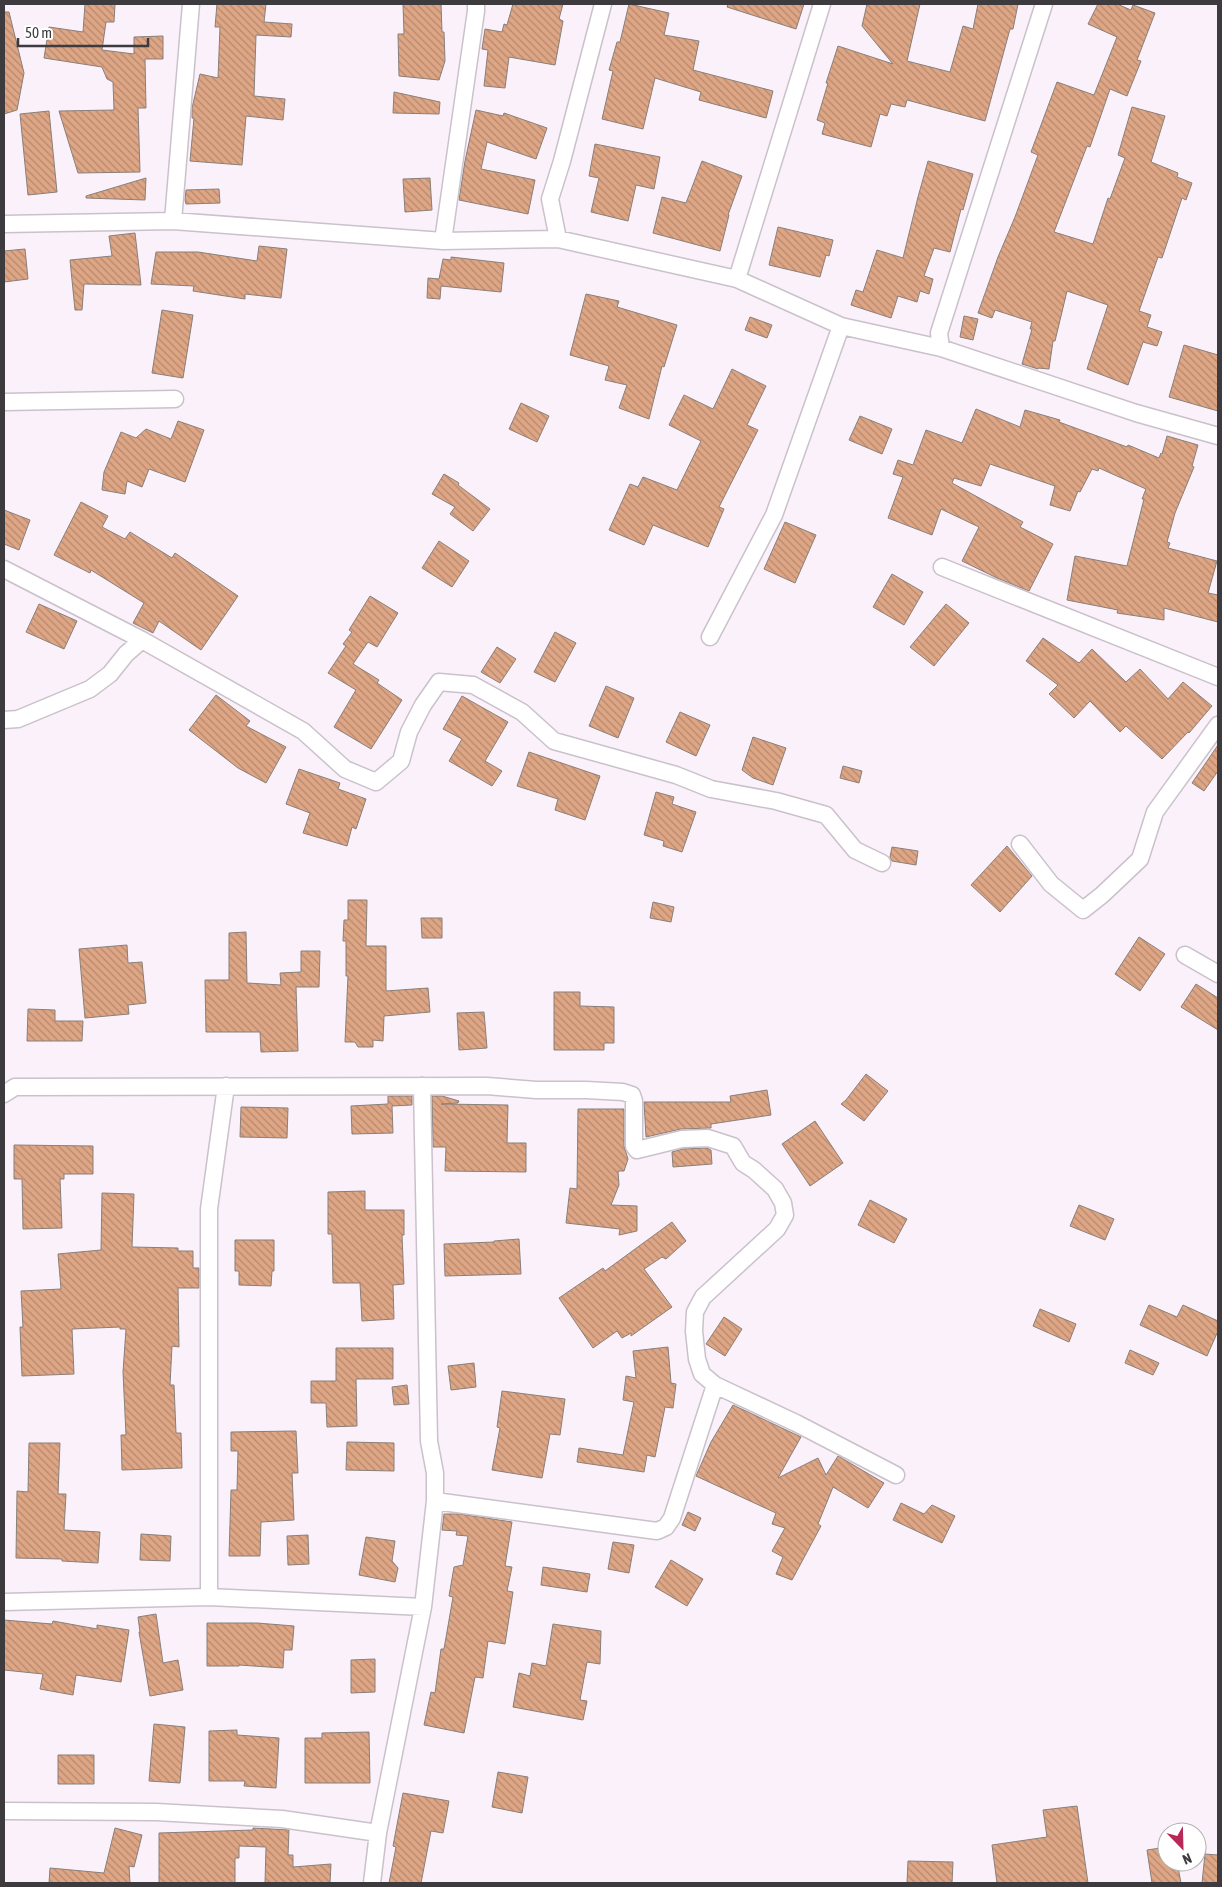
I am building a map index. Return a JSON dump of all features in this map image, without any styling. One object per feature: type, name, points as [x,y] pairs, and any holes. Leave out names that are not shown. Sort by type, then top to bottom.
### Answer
[{"type":"street","points":[[173,221],[191,4]]},
{"type":"street","points":[[443,241],[476,4]]},
{"type":"street","points":[[558,239],[550,199],[562,161],[603,4]]},
{"type":"street","points":[[737,279],[822,4]]},
{"type":"street","points":[[941,348],[939,333],[1044,4]]},
{"type":"street","points":[[4,224],[173,221],[443,241],[558,239],[737,279],[841,326],[941,348],[1136,413],[1218,436]]},
{"type":"street","points":[[710,637],[774,515],[841,326]]},
{"type":"street","points":[[4,402],[175,399]]},
{"type":"street","points":[[942,567],[1218,677]]},
{"type":"street","points":[[4,569],[142,640],[303,731],[345,769],[376,782],[401,761],[409,732],[423,705],[440,682],[473,685],[522,712],[554,741],[676,775],[711,789],[776,801],[826,816],[855,850],[882,862]]},
{"type":"street","points":[[4,720],[18,719],[90,689],[110,674],[126,654],[142,640]]},
{"type":"street","points":[[1020,844],[1051,884],[1083,910],[1140,859],[1155,812],[1218,729]]},
{"type":"street","points":[[1185,955],[1218,974]]},
{"type":"street","points":[[209,1597],[209,1209],[226,1086]]},
{"type":"street","points":[[372,1883],[378,1833],[423,1607],[435,1500],[435,1473],[429,1441],[422,1086]]},
{"type":"street","points":[[4,1094],[15,1087],[487,1086],[536,1090],[623,1092],[632,1095],[634,1100],[634,1146],[638,1150],[682,1139],[708,1138],[733,1146],[743,1164],[754,1170],[775,1189],[783,1203],[785,1215],[777,1229],[703,1298],[694,1312],[696,1359],[702,1374],[715,1385],[796,1423],[896,1475]]},
{"type":"street","points":[[435,1500],[657,1531],[666,1527],[672,1518],[715,1385]]},
{"type":"street","points":[[4,1602],[209,1597],[423,1607]]},
{"type":"street","points":[[4,1811],[156,1812],[282,1819],[378,1833]]},
{"type":"building","points":[[85,4],[115,4],[114,22],[106,22],[102,50],[134,54],[134,37],[163,36],[163,59],[145,59],[146,108],[138,108],[140,172],[78,173],[59,111],[114,110],[113,82],[107,79],[102,67],[44,58],[49,27],[83,32]]},
{"type":"building","points":[[217,4],[266,4],[264,22],[292,24],[291,37],[256,35],[254,96],[285,99],[283,120],[246,116],[242,165],[190,161],[194,118],[192,118],[192,108],[200,74],[218,78],[220,27],[215,27]]},
{"type":"building","points":[[403,4],[441,4],[445,61],[439,80],[399,76],[398,34],[404,34]]},
{"type":"building","points":[[513,4],[563,4],[559,19],[563,21],[555,65],[509,57],[505,88],[484,86],[488,50],[482,49],[485,29],[502,32],[504,24],[507,25]]},
{"type":"building","points":[[629,4],[669,13],[664,35],[699,41],[693,70],[773,91],[766,118],[699,100],[701,92],[655,78],[643,129],[602,119],[613,71],[609,70],[617,42],[620,42]]},
{"type":"building","points":[[728,4],[804,4],[796,29],[727,7]]},
{"type":"building","points":[[867,4],[920,4],[907,61],[950,72],[963,26],[973,29],[978,4],[1018,4],[1013,29],[1010,29],[985,121],[907,100],[905,107],[891,104],[887,116],[880,114],[871,147],[822,134],[825,123],[817,120],[838,46],[893,64],[862,26]]},
{"type":"building","points":[[1098,4],[1117,4],[1131,10],[1133,5],[1155,13],[1137,60],[1141,61],[1127,96],[1110,89],[1090,147],[1087,146],[1054,232],[1093,244],[1108,198],[1110,199],[1125,158],[1118,155],[1132,107],[1165,116],[1151,162],[1178,173],[1177,177],[1192,183],[1186,200],[1182,198],[1162,258],[1158,257],[1139,311],[1151,315],[1147,327],[1162,332],[1157,346],[1143,342],[1128,385],[1087,369],[1108,305],[1067,291],[1055,341],[1053,341],[1049,369],[1038,369],[1022,364],[1032,329],[1030,329],[1032,322],[995,310],[992,318],[978,313],[1038,155],[1031,152],[1057,82],[1094,95],[1117,37],[1088,24]]},
{"type":"building","points":[[4,12],[9,12],[24,73],[17,110],[4,114]]},
{"type":"building","points":[[394,92],[440,102],[439,114],[393,113]]},
{"type":"building","points":[[476,110],[503,116],[504,113],[547,128],[536,159],[487,142],[481,169],[535,180],[528,214],[459,200]]},
{"type":"building","points":[[49,111],[57,192],[28,195],[20,114]]},
{"type":"building","points":[[595,144],[660,157],[654,189],[636,185],[628,221],[591,212],[599,178],[589,176]]},
{"type":"building","points":[[702,161],[742,176],[728,215],[720,251],[653,233],[662,197],[686,203]]},
{"type":"building","points":[[928,161],[973,174],[963,210],[961,209],[950,252],[934,248],[924,276],[933,279],[929,294],[920,291],[917,302],[898,296],[891,318],[851,305],[856,290],[863,292],[877,250],[903,258]]},
{"type":"building","points":[[146,178],[145,200],[86,198],[86,196]]},
{"type":"building","points":[[430,178],[432,210],[405,212],[403,179]]},
{"type":"building","points":[[219,189],[220,203],[186,204],[186,190]]},
{"type":"building","points":[[778,227],[833,240],[829,256],[826,255],[820,277],[769,265]]},
{"type":"building","points":[[135,233],[141,285],[84,284],[82,310],[75,310],[70,260],[112,256],[109,236]]},
{"type":"building","points":[[259,246],[287,249],[281,298],[245,294],[245,299],[193,291],[194,286],[151,284],[156,252],[198,252],[257,261]]},
{"type":"building","points":[[25,249],[28,279],[4,282],[4,251]]},
{"type":"building","points":[[451,257],[504,263],[501,292],[441,286],[440,299],[427,298],[428,278],[439,279],[443,259],[451,260]]},
{"type":"building","points":[[586,294],[619,301],[617,307],[677,325],[664,367],[662,366],[649,419],[619,408],[627,385],[605,380],[609,366],[570,355]]},
{"type":"building","points":[[162,310],[193,315],[183,378],[152,373]]},
{"type":"building","points":[[964,316],[978,319],[973,340],[960,337]]},
{"type":"building","points":[[750,317],[772,325],[767,338],[745,330]]},
{"type":"building","points":[[1184,345],[1218,355],[1218,411],[1169,397]]},
{"type":"building","points":[[732,369],[766,386],[747,425],[758,430],[719,507],[724,509],[708,547],[653,525],[644,545],[609,530],[630,484],[638,487],[643,477],[677,490],[701,441],[669,425],[684,395],[713,409]]},
{"type":"building","points":[[521,403],[549,416],[537,442],[509,429]]},
{"type":"building","points":[[976,409],[1020,427],[1025,410],[1060,420],[1059,422],[1127,447],[1128,445],[1159,458],[1167,436],[1198,445],[1192,466],[1194,467],[1175,513],[1167,542],[1170,543],[1168,548],[1217,561],[1208,593],[1218,595],[1218,622],[1164,608],[1164,620],[1117,613],[1118,610],[1067,600],[1075,556],[1127,566],[1144,499],[1142,499],[1146,489],[1099,468],[1098,471],[1092,469],[1080,492],[1078,491],[1070,511],[1050,505],[1055,486],[990,464],[981,486],[954,478],[952,483],[1023,522],[1020,527],[1053,544],[1029,591],[962,561],[979,527],[941,509],[932,535],[888,518],[903,477],[893,474],[898,460],[913,465],[926,430],[962,443]]},
{"type":"building","points":[[860,416],[892,429],[882,454],[849,440]]},
{"type":"building","points":[[178,421],[204,430],[185,482],[149,469],[142,487],[127,481],[125,494],[102,490],[104,472],[121,432],[136,438],[146,429],[171,439]]},
{"type":"building","points":[[444,474],[459,483],[458,485],[490,509],[473,531],[450,514],[455,507],[432,494]]},
{"type":"building","points":[[81,502],[108,516],[102,527],[125,539],[130,532],[172,558],[175,553],[238,596],[201,650],[159,621],[153,633],[133,623],[144,603],[91,570],[90,573],[54,555]]},
{"type":"building","points":[[4,510],[30,520],[19,550],[4,544]]},
{"type":"building","points":[[785,522],[816,535],[795,583],[764,569]]},
{"type":"building","points":[[439,541],[469,561],[452,587],[422,568]]},
{"type":"building","points":[[892,574],[923,592],[904,625],[873,607]]},
{"type":"building","points":[[370,596],[398,613],[377,647],[368,642],[353,664],[379,680],[377,683],[402,700],[371,749],[334,727],[356,690],[328,673],[346,646],[343,644],[352,632],[349,630]]},
{"type":"building","points":[[39,604],[77,621],[64,649],[26,632]]},
{"type":"building","points":[[946,604],[969,623],[934,666],[910,647]]},
{"type":"building","points":[[555,632],[576,643],[555,682],[534,672]]},
{"type":"building","points":[[1043,638],[1079,663],[1092,649],[1126,682],[1140,669],[1168,699],[1183,682],[1212,706],[1189,733],[1162,759],[1126,726],[1120,732],[1090,701],[1074,718],[1049,694],[1058,685],[1026,661]]},
{"type":"building","points":[[497,647],[516,659],[500,683],[481,672]]},
{"type":"building","points":[[606,686],[634,698],[618,738],[589,726]]},
{"type":"building","points":[[216,695],[250,721],[246,726],[286,747],[266,783],[238,768],[189,730]]},
{"type":"building","points":[[462,696],[508,722],[485,761],[502,771],[492,786],[449,761],[462,739],[443,729]]},
{"type":"building","points":[[680,712],[710,725],[696,756],[666,742]]},
{"type":"building","points":[[753,737],[786,748],[773,785],[753,778],[742,770]]},
{"type":"building","points":[[1218,745],[1218,771],[1204,791],[1192,783]]},
{"type":"building","points":[[529,752],[600,776],[585,820],[555,810],[558,799],[517,786]]},
{"type":"building","points":[[843,766],[862,771],[859,783],[840,778]]},
{"type":"building","points":[[299,769],[340,783],[338,789],[366,799],[356,829],[352,827],[347,846],[303,833],[310,813],[286,804]]},
{"type":"building","points":[[656,792],[674,797],[672,804],[696,812],[682,852],[663,846],[664,841],[644,835]]},
{"type":"building","points":[[1007,846],[1032,876],[1000,912],[971,885]]},
{"type":"building","points":[[892,847],[918,851],[916,865],[892,861],[890,857]]},
{"type":"building","points":[[348,900],[367,900],[366,946],[386,946],[386,991],[428,988],[430,1012],[384,1016],[383,1041],[373,1040],[373,1047],[358,1047],[355,1042],[345,1042],[348,976],[346,976],[346,941],[343,941],[344,920],[348,920]]},
{"type":"building","points":[[653,902],[674,907],[671,922],[650,918]]},
{"type":"building","points":[[421,918],[442,918],[442,938],[422,938]]},
{"type":"building","points":[[246,932],[247,983],[281,985],[280,973],[301,972],[301,951],[320,951],[319,987],[296,987],[298,1051],[261,1052],[260,1032],[206,1032],[205,980],[229,980],[229,933]]},
{"type":"building","points":[[1139,937],[1165,954],[1140,991],[1115,974]]},
{"type":"building","points":[[127,945],[128,963],[142,962],[146,1003],[128,1005],[129,1014],[85,1018],[79,949]]},
{"type":"building","points":[[1196,984],[1218,998],[1218,1030],[1181,1007]]},
{"type":"building","points":[[554,992],[580,992],[580,1006],[614,1007],[614,1043],[604,1043],[604,1050],[554,1050]]},
{"type":"building","points":[[28,1009],[55,1010],[55,1021],[83,1021],[82,1041],[27,1041]]},
{"type":"building","points":[[484,1012],[487,1048],[459,1050],[457,1013]]},
{"type":"building","points":[[866,1074],[888,1091],[864,1121],[841,1104]]},
{"type":"building","points":[[767,1090],[771,1115],[711,1124],[711,1128],[681,1129],[646,1137],[644,1102],[731,1102],[730,1096]]},
{"type":"building","points":[[388,1096],[412,1096],[412,1105],[392,1106],[393,1133],[352,1134],[351,1106],[388,1104]]},
{"type":"building","points":[[432,1096],[442,1096],[459,1101],[458,1103],[441,1104],[508,1105],[507,1143],[526,1143],[526,1172],[445,1171],[446,1147],[433,1147]]},
{"type":"building","points":[[241,1107],[288,1108],[287,1138],[240,1137]]},
{"type":"building","points":[[578,1109],[624,1109],[624,1146],[628,1159],[624,1171],[618,1171],[619,1185],[611,1205],[637,1206],[637,1231],[619,1235],[620,1229],[566,1223],[570,1188],[577,1189]]},
{"type":"building","points":[[815,1121],[843,1163],[810,1186],[782,1144]]},
{"type":"building","points":[[14,1145],[93,1146],[93,1174],[64,1174],[64,1179],[60,1179],[62,1228],[23,1229],[22,1179],[14,1179]]},
{"type":"building","points":[[707,1148],[711,1150],[712,1164],[673,1167],[672,1152],[683,1149]]},
{"type":"building","points":[[365,1191],[365,1210],[404,1210],[404,1235],[402,1235],[404,1284],[393,1285],[394,1319],[362,1321],[360,1283],[333,1283],[332,1234],[328,1234],[328,1192]]},
{"type":"building","points":[[102,1193],[134,1194],[132,1247],[178,1248],[178,1251],[193,1251],[193,1268],[199,1268],[199,1288],[178,1288],[179,1347],[172,1346],[170,1385],[174,1385],[176,1433],[181,1433],[182,1468],[122,1470],[121,1435],[126,1435],[123,1372],[126,1329],[120,1329],[120,1327],[72,1329],[74,1374],[22,1376],[20,1327],[23,1327],[21,1291],[61,1289],[58,1254],[101,1250]]},
{"type":"building","points":[[870,1200],[907,1219],[894,1243],[858,1225]]},
{"type":"building","points":[[1079,1205],[1114,1219],[1105,1240],[1070,1226]]},
{"type":"building","points":[[672,1222],[686,1241],[666,1259],[662,1257],[644,1269],[672,1307],[631,1336],[631,1333],[622,1338],[617,1331],[593,1348],[559,1298],[603,1268],[605,1271]]},
{"type":"building","points":[[519,1239],[521,1274],[445,1276],[444,1244]]},
{"type":"building","points":[[235,1240],[274,1240],[274,1271],[272,1271],[271,1286],[239,1285],[239,1271],[235,1271]]},
{"type":"building","points":[[1149,1305],[1177,1317],[1183,1305],[1218,1321],[1218,1331],[1207,1356],[1140,1325]]},
{"type":"building","points":[[1040,1309],[1076,1324],[1069,1342],[1033,1326]]},
{"type":"building","points":[[724,1317],[742,1329],[725,1356],[706,1344]]},
{"type":"building","points":[[668,1347],[671,1383],[676,1384],[673,1408],[665,1407],[655,1457],[647,1455],[644,1472],[577,1462],[579,1448],[623,1455],[634,1402],[623,1400],[626,1376],[636,1378],[633,1351]]},
{"type":"building","points":[[336,1348],[393,1348],[393,1379],[356,1379],[357,1426],[327,1427],[326,1403],[311,1403],[311,1381],[336,1381]]},
{"type":"building","points":[[1130,1350],[1159,1363],[1153,1375],[1125,1363]]},
{"type":"building","points":[[474,1363],[476,1387],[451,1390],[448,1366]]},
{"type":"building","points":[[407,1385],[409,1404],[394,1405],[392,1387]]},
{"type":"building","points":[[502,1391],[565,1399],[560,1435],[550,1434],[542,1478],[492,1470],[500,1428],[497,1427]]},
{"type":"building","points":[[733,1405],[801,1437],[778,1478],[818,1458],[826,1475],[838,1456],[884,1483],[868,1508],[833,1487],[818,1524],[821,1526],[792,1580],[776,1574],[783,1557],[772,1551],[785,1528],[772,1524],[776,1513],[696,1476],[711,1442]]},
{"type":"building","points":[[296,1431],[298,1473],[292,1473],[294,1520],[261,1522],[260,1556],[229,1556],[231,1490],[237,1490],[238,1451],[231,1451],[231,1432]]},
{"type":"building","points":[[347,1442],[394,1443],[394,1471],[346,1470]]},
{"type":"building","points":[[29,1443],[60,1443],[58,1494],[66,1494],[64,1530],[100,1532],[98,1563],[62,1561],[62,1559],[16,1558],[17,1491],[28,1492]]},
{"type":"building","points":[[901,1503],[924,1514],[932,1505],[955,1516],[942,1543],[893,1520]]},
{"type":"building","points":[[688,1512],[701,1518],[695,1531],[682,1525]]},
{"type":"building","points":[[444,1514],[460,1514],[512,1522],[505,1566],[512,1567],[507,1591],[513,1592],[505,1644],[488,1641],[483,1678],[475,1677],[464,1733],[424,1725],[431,1692],[435,1693],[441,1649],[444,1649],[453,1597],[449,1596],[454,1567],[463,1565],[468,1536],[456,1535],[457,1531],[442,1530]]},
{"type":"building","points":[[141,1534],[171,1536],[170,1561],[140,1560]]},
{"type":"building","points":[[308,1535],[309,1564],[288,1565],[287,1536]]},
{"type":"building","points":[[366,1537],[395,1541],[392,1561],[398,1568],[395,1582],[359,1575]]},
{"type":"building","points":[[613,1542],[634,1545],[629,1573],[608,1569]]},
{"type":"building","points":[[671,1560],[703,1579],[687,1606],[655,1587]]},
{"type":"building","points":[[543,1567],[590,1574],[587,1592],[541,1585]]},
{"type":"building","points":[[156,1614],[163,1663],[178,1660],[183,1690],[150,1696],[138,1617]]},
{"type":"building","points":[[4,1620],[52,1624],[53,1621],[97,1629],[97,1625],[129,1630],[121,1682],[76,1675],[73,1695],[40,1689],[43,1674],[4,1670]]},
{"type":"building","points":[[207,1623],[257,1623],[294,1626],[292,1650],[284,1650],[283,1668],[239,1665],[207,1666]]},
{"type":"building","points":[[553,1624],[601,1631],[600,1664],[587,1662],[580,1700],[587,1701],[583,1720],[513,1707],[519,1673],[530,1676],[532,1663],[546,1666]]},
{"type":"building","points":[[375,1659],[375,1692],[351,1693],[351,1660]]},
{"type":"building","points":[[154,1724],[185,1727],[180,1783],[149,1781]]},
{"type":"building","points":[[237,1730],[237,1735],[279,1738],[276,1788],[244,1786],[245,1781],[209,1781],[209,1731]]},
{"type":"building","points":[[369,1732],[370,1783],[305,1783],[305,1738],[322,1738],[322,1733]]},
{"type":"building","points":[[58,1755],[94,1755],[94,1784],[58,1784]]},
{"type":"building","points":[[498,1772],[528,1777],[522,1813],[492,1807]]},
{"type":"building","points":[[403,1793],[449,1801],[443,1833],[431,1831],[421,1883],[389,1883],[396,1847],[393,1846]]},
{"type":"building","points":[[1077,1806],[1088,1883],[997,1883],[992,1845],[1047,1837],[1043,1810]]},
{"type":"building","points":[[115,1828],[142,1835],[134,1867],[129,1866],[130,1883],[49,1883],[50,1868],[104,1873]]},
{"type":"building","points":[[253,1828],[289,1830],[288,1855],[293,1855],[293,1867],[331,1864],[330,1883],[265,1883],[266,1847],[239,1846],[239,1858],[235,1858],[235,1883],[159,1883],[159,1833],[253,1830]]},
{"type":"building","points":[[1157,1848],[1157,1872],[1179,1872],[1181,1883],[1152,1883],[1147,1850]]},
{"type":"building","points":[[1207,1854],[1218,1855],[1218,1883],[1202,1883],[1203,1872],[1207,1872]]},
{"type":"building","points":[[908,1861],[953,1862],[952,1883],[907,1883]]}]
